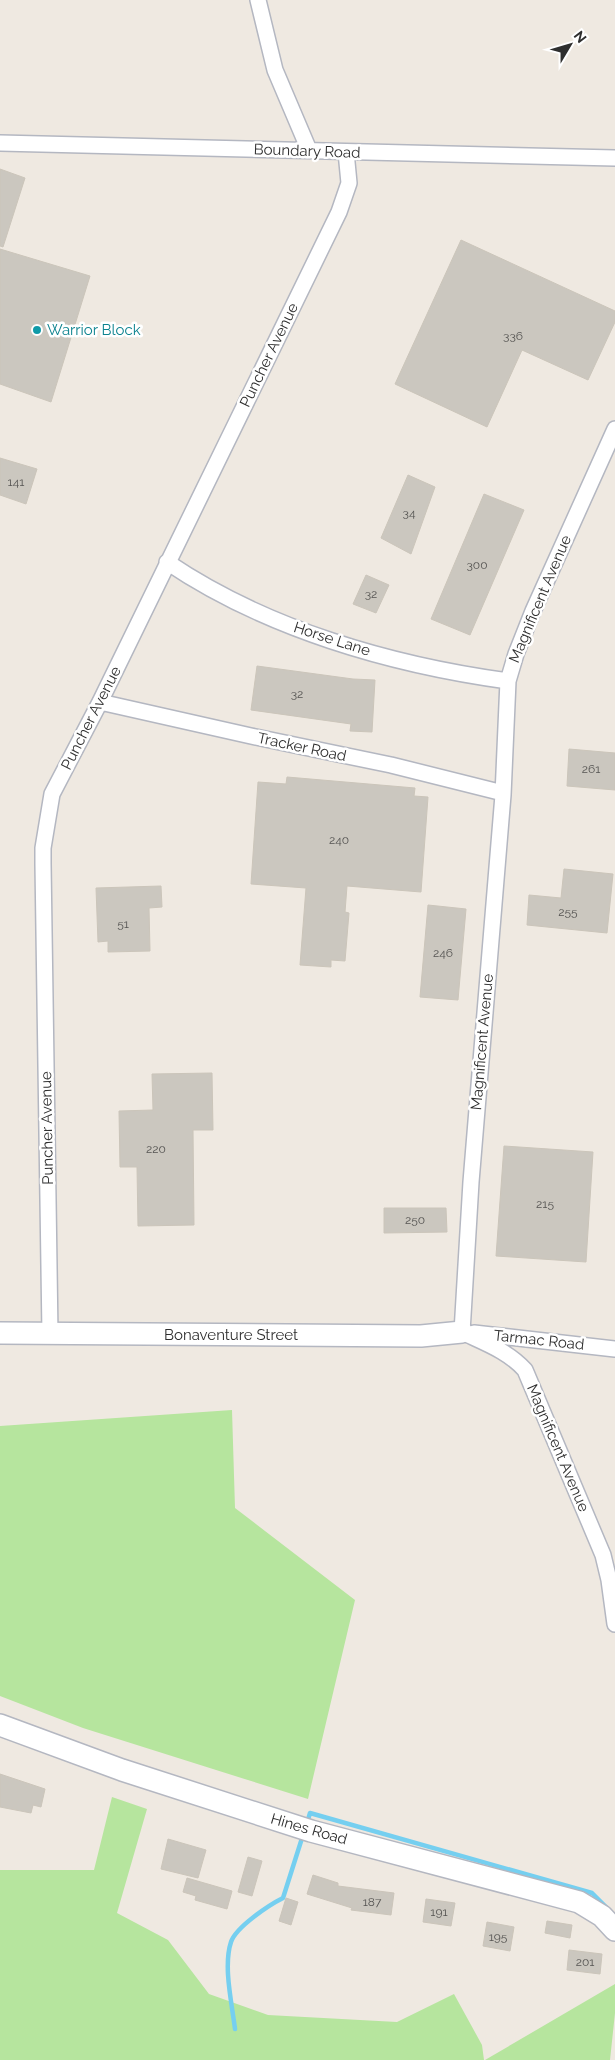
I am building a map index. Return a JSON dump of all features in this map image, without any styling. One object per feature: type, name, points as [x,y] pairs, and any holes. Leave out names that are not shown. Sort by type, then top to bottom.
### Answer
[{"type":"street","points":[[258,0],[275,70],[309,150]]},
{"type":"street","name":"Boundary Road","points":[[0,143],[615,158]]},
{"type":"street","name":"Puncher Avenue","points":[[50,1334],[43,848],[52,794],[100,702],[339,212],[349,183],[346,152]]},
{"type":"street","name":"Magnificent Avenue","points":[[615,429],[533,611],[513,660],[508,681],[503,793],[472,1173],[462,1332],[501,1349],[516,1360],[525,1370],[603,1555],[610,1580],[615,1624]]},
{"type":"street","name":"Horse Lane","points":[[167,562],[188,576],[273,618],[334,641],[399,660],[452,672],[508,681]]},
{"type":"street","name":"Tracker Road","points":[[100,702],[391,765],[503,793]]},
{"type":"street","name":"Bonaventure Street","points":[[0,1333],[421,1336],[462,1332]]},
{"type":"street","name":"Tarmac Road","points":[[462,1332],[615,1349]]},
{"type":"street","name":"Hines Road","points":[[0,1725],[122,1770],[302,1828],[579,1902],[602,1916],[615,1930]]},
{"type":"green space","points":[[232,1410],[235,1508],[355,1600],[308,1799],[83,1728],[0,1696],[0,1426]]},
{"type":"green space","points":[[112,1797],[147,1809],[117,1913],[168,1940],[209,1994],[268,2015],[397,2022],[454,1994],[482,2045],[484,2060],[0,2060],[0,1870],[94,1870]]},
{"type":"green space","points":[[615,1984],[615,2013],[610,2060],[485,2060]]},
{"type":"building","points":[[0,169],[25,178],[3,247],[0,246]]},
{"type":"building","points":[[461,240],[615,311],[615,322],[588,380],[522,350],[487,427],[395,384]]},
{"type":"building","name":"Warrior Block","points":[[0,249],[90,276],[51,402],[0,384]]},
{"type":"building","points":[[0,458],[37,469],[26,504],[0,495]]},
{"type":"building","points":[[408,475],[435,487],[411,554],[381,538]]},
{"type":"building","points":[[484,494],[524,510],[470,635],[431,619]]},
{"type":"building","points":[[366,575],[389,585],[376,613],[353,604]]},
{"type":"building","points":[[257,666],[353,679],[375,680],[372,732],[350,731],[351,724],[251,710]]},
{"type":"building","points":[[569,749],[615,753],[615,790],[567,786]]},
{"type":"building","points":[[287,777],[415,788],[414,796],[428,797],[421,892],[347,886],[345,912],[349,913],[345,961],[331,960],[331,967],[300,965],[306,888],[251,884],[258,782],[286,784]]},
{"type":"building","points":[[564,869],[613,874],[607,933],[527,925],[529,895],[561,898]]},
{"type":"building","points":[[161,886],[162,907],[149,908],[150,951],[108,952],[108,941],[98,942],[96,888]]},
{"type":"building","points":[[428,905],[466,909],[458,1000],[420,997]]},
{"type":"building","points":[[212,1073],[213,1130],[193,1130],[194,1225],[138,1226],[137,1167],[120,1167],[119,1111],[153,1110],[152,1074]]},
{"type":"building","points":[[504,1146],[593,1152],[586,1262],[496,1256]]},
{"type":"building","points":[[384,1208],[446,1208],[447,1232],[384,1233]]},
{"type":"building","points":[[0,1774],[45,1789],[41,1807],[33,1805],[31,1813],[0,1807]]},
{"type":"building","points":[[168,1839],[206,1850],[198,1878],[161,1869]]},
{"type":"building","points":[[248,1857],[262,1861],[252,1896],[238,1892]]},
{"type":"building","points":[[313,1875],[338,1883],[338,1886],[394,1893],[391,1915],[351,1910],[352,1908],[307,1894]]},
{"type":"building","points":[[187,1878],[232,1891],[227,1909],[195,1900],[196,1896],[183,1892]]},
{"type":"building","points":[[286,1898],[298,1902],[291,1925],[279,1921]]},
{"type":"building","points":[[426,1899],[455,1903],[451,1926],[423,1922]]},
{"type":"building","points":[[547,1921],[572,1925],[570,1938],[545,1933]]},
{"type":"building","points":[[487,1922],[514,1927],[510,1951],[483,1946]]},
{"type":"building","points":[[569,1950],[602,1954],[600,1974],[567,1970]]},
{"type":"waterway","points":[[307,1823],[310,1813],[592,1893],[607,1908]]},
{"type":"waterway","points":[[235,2029],[228,1973],[231,1942],[246,1923],[283,1898],[303,1835]]},
{"type":"place","name":"Warrior Block","points":[[37,330]]}]
